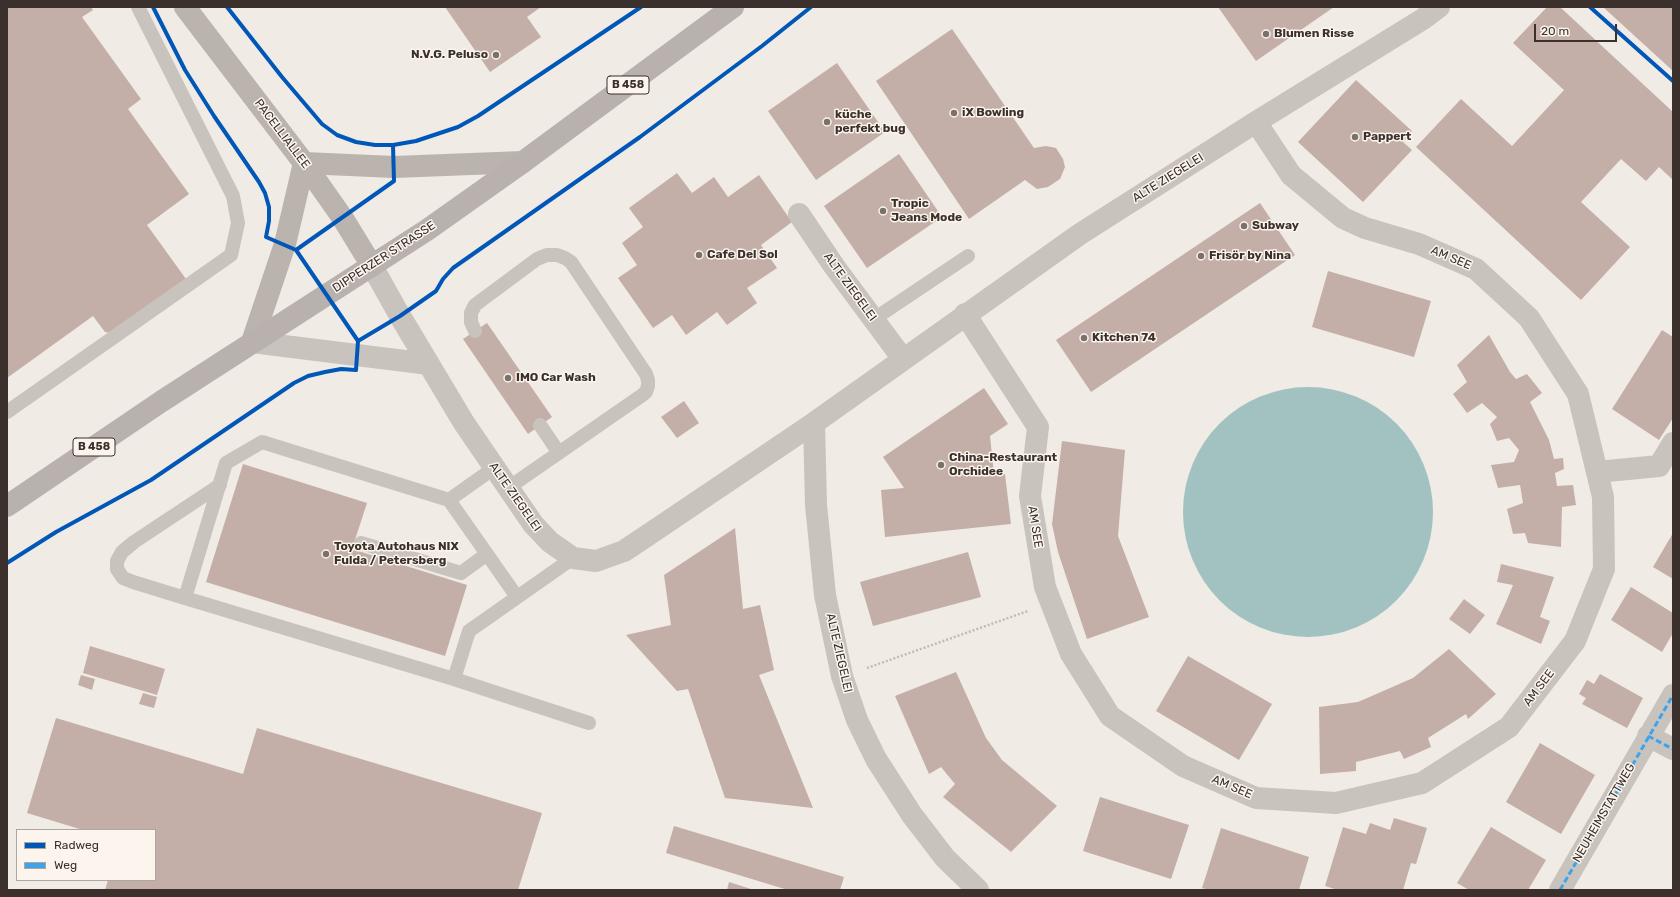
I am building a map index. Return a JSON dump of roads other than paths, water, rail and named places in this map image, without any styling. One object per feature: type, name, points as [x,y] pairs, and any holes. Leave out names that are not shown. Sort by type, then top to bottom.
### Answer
[{"type":"main road","name":"PACELLIALLEE","points":[[185,7],[304,163],[342,217],[372,266]]},
{"type":"main road","name":"DIPPERZER STRASSE","points":[[7,506],[252,342],[372,266],[523,162],[733,7]]},
{"type":"main road","points":[[252,342],[285,244],[304,163],[394,167],[523,162]]},
{"type":"street","name":"ALTE ZIEGELEI","points":[[372,266],[464,423],[533,524],[550,542],[573,558],[596,561],[624,551],[814,423],[1080,234],[1256,122],[1423,19],[1439,7]]},
{"type":"street","name":"AM SEE","points":[[966,314],[1038,427],[1030,496],[1045,587],[1071,654],[1110,716],[1183,766],[1256,798],[1336,803],[1422,783],[1509,728],[1575,641],[1604,569],[1603,497],[1578,394],[1529,318],[1476,269],[1419,244],[1365,228],[1343,218],[1291,175],[1256,122]]},
{"type":"street","name":"ALTE ZIEGELEI","points":[[799,214],[903,359]]},
{"type":"street","points":[[252,342],[429,364]]},
{"type":"street","name":"ALTE ZIEGELEI","points":[[814,423],[816,506],[824,587],[842,676],[857,720],[880,765],[912,815],[945,858],[978,890]]},
{"type":"street","points":[[1597,472],[1659,466],[1673,443]]},
{"type":"street","name":"NEUHEIMSTATTWEG","points":[[1560,890],[1673,695]]},
{"type":"street","points":[[1648,736],[1673,749]]},
{"type":"lane","points":[[7,412],[231,255],[238,223],[233,196],[138,7]]},
{"type":"lane","points":[[475,331],[471,322],[471,313],[475,305],[537,259],[546,255],[557,255],[571,262],[646,374],[648,386],[646,392],[508,488]]},
{"type":"lane","points":[[874,319],[968,256]]},
{"type":"lane","points":[[540,426],[559,453]]},
{"type":"lane","points":[[184,598],[226,463],[262,442],[450,500],[517,598]]},
{"type":"lane","points":[[450,500],[494,468]]},
{"type":"lane","points":[[220,484],[134,542],[122,552],[116,561],[117,569],[124,578],[184,598],[454,680],[589,723]]},
{"type":"lane","points":[[361,543],[461,573],[487,554]]},
{"type":"lane","points":[[454,680],[469,631],[573,558]]},
{"type":"water","points":[[1308,387],[1332,390],[1356,397],[1377,408],[1396,424],[1412,443],[1423,464],[1430,488],[1433,512],[1430,536],[1423,560],[1412,581],[1396,600],[1377,616],[1356,627],[1332,634],[1308,637],[1284,634],[1260,627],[1239,616],[1220,600],[1204,581],[1193,560],[1186,536],[1183,512],[1186,488],[1193,464],[1204,443],[1220,424],[1239,408],[1260,397],[1284,390]]},
{"type":"place","name":"Blumen Risse","points":[[1266,34]]},
{"type":"place","name":"N.V.G. Peluso","points":[[496,55]]},
{"type":"place","name":"iX Bowling","points":[[954,113]]},
{"type":"place","name":"küche perfekt bug","points":[[827,122]]},
{"type":"place","name":"Pappert","points":[[1355,137]]},
{"type":"place","name":"Tropic Jeans Mode","points":[[883,211]]},
{"type":"place","name":"Subway","points":[[1244,226]]},
{"type":"place","name":"Cafe Del Sol","points":[[699,255]]},
{"type":"place","name":"Frisör by Nina","points":[[1201,256]]},
{"type":"place","name":"Kitchen 74","points":[[1084,338]]},
{"type":"place","name":"IMO Car Wash","points":[[508,378]]},
{"type":"place","name":"China-Restaurant Orchidee","points":[[941,465]]},
{"type":"place","name":"Toyota Autohaus NIX Fulda / Petersberg","points":[[326,554]]}]
